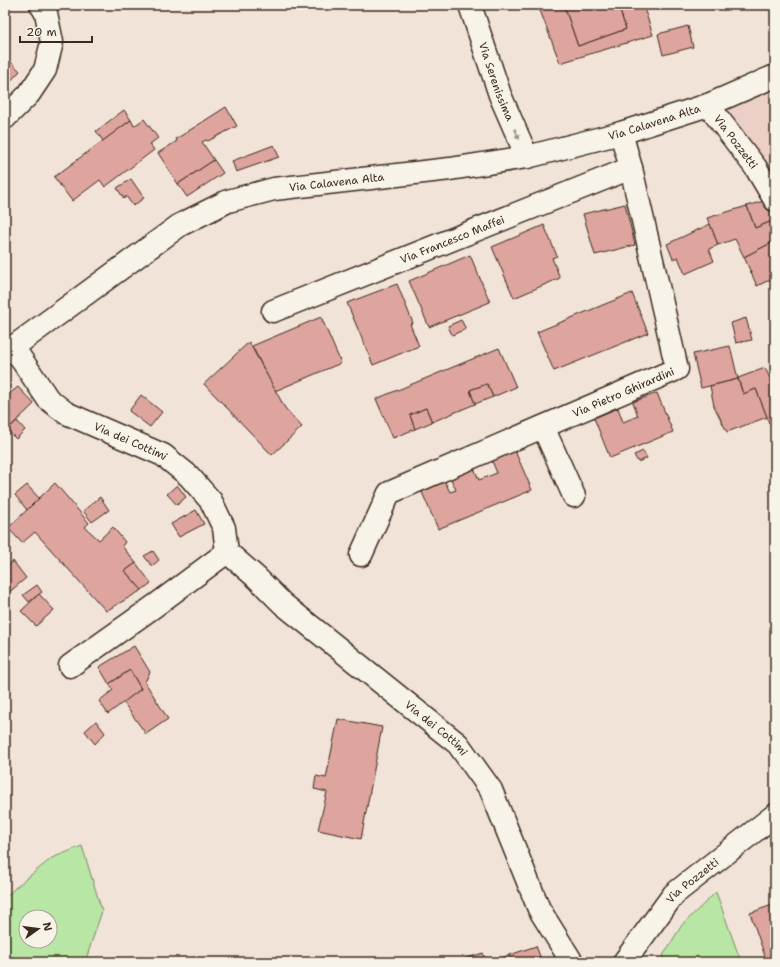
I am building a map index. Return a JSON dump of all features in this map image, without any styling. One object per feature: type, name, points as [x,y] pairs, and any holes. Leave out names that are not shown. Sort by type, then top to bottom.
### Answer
[{"type":"street","points":[[5,118],[30,94],[46,70],[52,42],[46,13],[41,5]]},
{"type":"street","name":"Via Serenissima","points":[[470,5],[500,95],[526,157]]},
{"type":"street","name":"Via Calavena Alta","points":[[9,350],[180,225],[228,201],[274,190],[450,169],[526,157],[621,132],[708,105],[775,76]]},
{"type":"street","name":"Via Pozzetti","points":[[708,105],[756,168],[775,200]]},
{"type":"street","name":"Via Pietro Ghirardini","points":[[361,556],[389,493],[677,369],[631,168],[621,132]]},
{"type":"street","name":"Via Francesco Maffei","points":[[273,311],[631,168]]},
{"type":"street","name":"Via dei Cottimi","points":[[9,350],[48,399],[66,413],[163,455],[189,476],[212,501],[224,528],[228,552],[283,604],[458,744],[491,790],[539,909],[572,962]]},
{"type":"street","points":[[543,427],[574,496]]},
{"type":"street","points":[[70,666],[228,552]]},
{"type":"street","name":"Via Pozzetti","points":[[624,962],[674,894],[775,815]]},
{"type":"shaded area","points":[[775,70],[775,176],[717,103]]},
{"type":"green space","points":[[82,846],[102,911],[85,962],[5,962],[5,898],[16,887],[52,858]]},
{"type":"green space","points":[[716,892],[741,962],[661,962],[664,954],[682,925]]},
{"type":"building","points":[[538,5],[564,5],[578,46],[626,29],[618,5],[643,5],[653,35],[560,63]]},
{"type":"building","points":[[564,5],[618,5],[626,29],[578,46]]},
{"type":"building","points":[[688,26],[693,47],[663,55],[658,34]]},
{"type":"building","points":[[5,56],[20,71],[5,87]]},
{"type":"building","points":[[226,107],[237,126],[208,141],[206,140],[202,142],[214,160],[178,184],[158,153],[177,141],[176,139]]},
{"type":"building","points":[[124,110],[131,120],[103,141],[96,131]]},
{"type":"building","points":[[144,119],[158,138],[150,144],[154,150],[105,187],[100,180],[72,201],[54,177],[131,120],[134,126]]},
{"type":"building","points":[[274,145],[279,157],[236,172],[232,161]]},
{"type":"building","points":[[214,160],[223,173],[187,197],[178,184]]},
{"type":"building","points":[[131,179],[144,198],[133,206],[126,196],[124,199],[117,188]]},
{"type":"building","points":[[771,199],[775,208],[775,220],[755,228],[747,206]]},
{"type":"building","points":[[625,204],[635,245],[595,255],[583,214]]},
{"type":"building","points":[[747,206],[755,228],[775,220],[775,241],[744,257],[735,239],[718,245],[707,218]]},
{"type":"building","points":[[710,224],[718,245],[709,249],[714,261],[685,274],[678,257],[673,259],[667,244]]},
{"type":"building","points":[[544,225],[557,256],[552,258],[560,278],[514,298],[492,247]]},
{"type":"building","points":[[775,241],[775,277],[757,286],[744,257]]},
{"type":"building","points":[[470,255],[490,302],[429,327],[409,281]]},
{"type":"building","points":[[397,284],[413,323],[410,324],[419,346],[373,365],[347,303]]},
{"type":"building","points":[[632,293],[648,333],[554,371],[537,332]]},
{"type":"building","points":[[321,317],[341,363],[275,391],[252,346]]},
{"type":"building","points":[[746,318],[752,340],[736,343],[731,323]]},
{"type":"building","points":[[461,320],[466,329],[452,335],[448,326]]},
{"type":"building","points":[[249,342],[285,408],[302,427],[272,455],[204,384]]},
{"type":"building","points":[[730,346],[738,379],[701,388],[693,354]]},
{"type":"building","points":[[499,348],[516,387],[493,397],[487,384],[470,390],[475,404],[432,422],[426,408],[410,415],[415,429],[393,438],[376,399]]},
{"type":"building","points":[[765,368],[775,388],[775,420],[769,423],[756,389],[743,394],[738,378]]},
{"type":"building","points":[[738,379],[743,394],[756,389],[767,417],[727,432],[714,406],[710,386]]},
{"type":"building","points":[[487,384],[493,397],[475,404],[470,390]]},
{"type":"building","points":[[18,387],[34,404],[5,432],[5,397]]},
{"type":"building","points":[[657,393],[673,432],[610,458],[594,418],[618,408],[623,422],[638,416],[633,402]]},
{"type":"building","points":[[141,395],[162,412],[150,427],[129,411]]},
{"type":"building","points":[[426,408],[432,422],[415,429],[410,415]]},
{"type":"building","points":[[17,421],[25,430],[16,439],[7,430]]},
{"type":"building","points":[[515,451],[532,490],[438,529],[421,490],[444,480],[450,492],[456,490],[451,479],[474,468],[479,480],[497,473],[492,461]]},
{"type":"building","points":[[643,451],[647,458],[638,462],[634,455]]},
{"type":"building","points":[[55,483],[89,523],[85,527],[99,540],[113,527],[125,542],[122,546],[136,563],[125,571],[142,590],[106,611],[35,532],[22,543],[8,528]]},
{"type":"building","points":[[27,485],[39,498],[27,510],[15,495]]},
{"type":"building","points":[[177,485],[186,497],[177,505],[167,494]]},
{"type":"building","points":[[100,497],[109,510],[92,522],[83,511]]},
{"type":"building","points":[[196,510],[204,524],[179,537],[171,524]]},
{"type":"building","points":[[153,551],[159,560],[152,566],[144,556]]},
{"type":"building","points":[[13,561],[26,578],[7,594],[5,592],[5,568]]},
{"type":"building","points":[[136,563],[151,583],[142,590],[125,571]]},
{"type":"building","points":[[37,585],[42,592],[29,602],[23,595]]},
{"type":"building","points":[[39,594],[54,610],[36,626],[21,611]]},
{"type":"building","points":[[134,646],[150,672],[145,682],[168,719],[146,734],[123,702],[141,689],[130,670],[109,684],[99,667]]},
{"type":"building","points":[[130,670],[141,689],[108,714],[99,701],[113,690],[109,684]]},
{"type":"building","points":[[338,719],[382,727],[361,839],[318,830],[327,792],[314,789],[316,776],[326,778]]},
{"type":"building","points":[[96,721],[105,733],[95,744],[85,731]]},
{"type":"building","points":[[775,904],[775,962],[767,962],[750,913]]},
{"type":"building","points":[[536,946],[541,959],[544,958],[546,962],[503,962],[501,958]]},
{"type":"building","points":[[483,953],[486,962],[458,961]]}]
